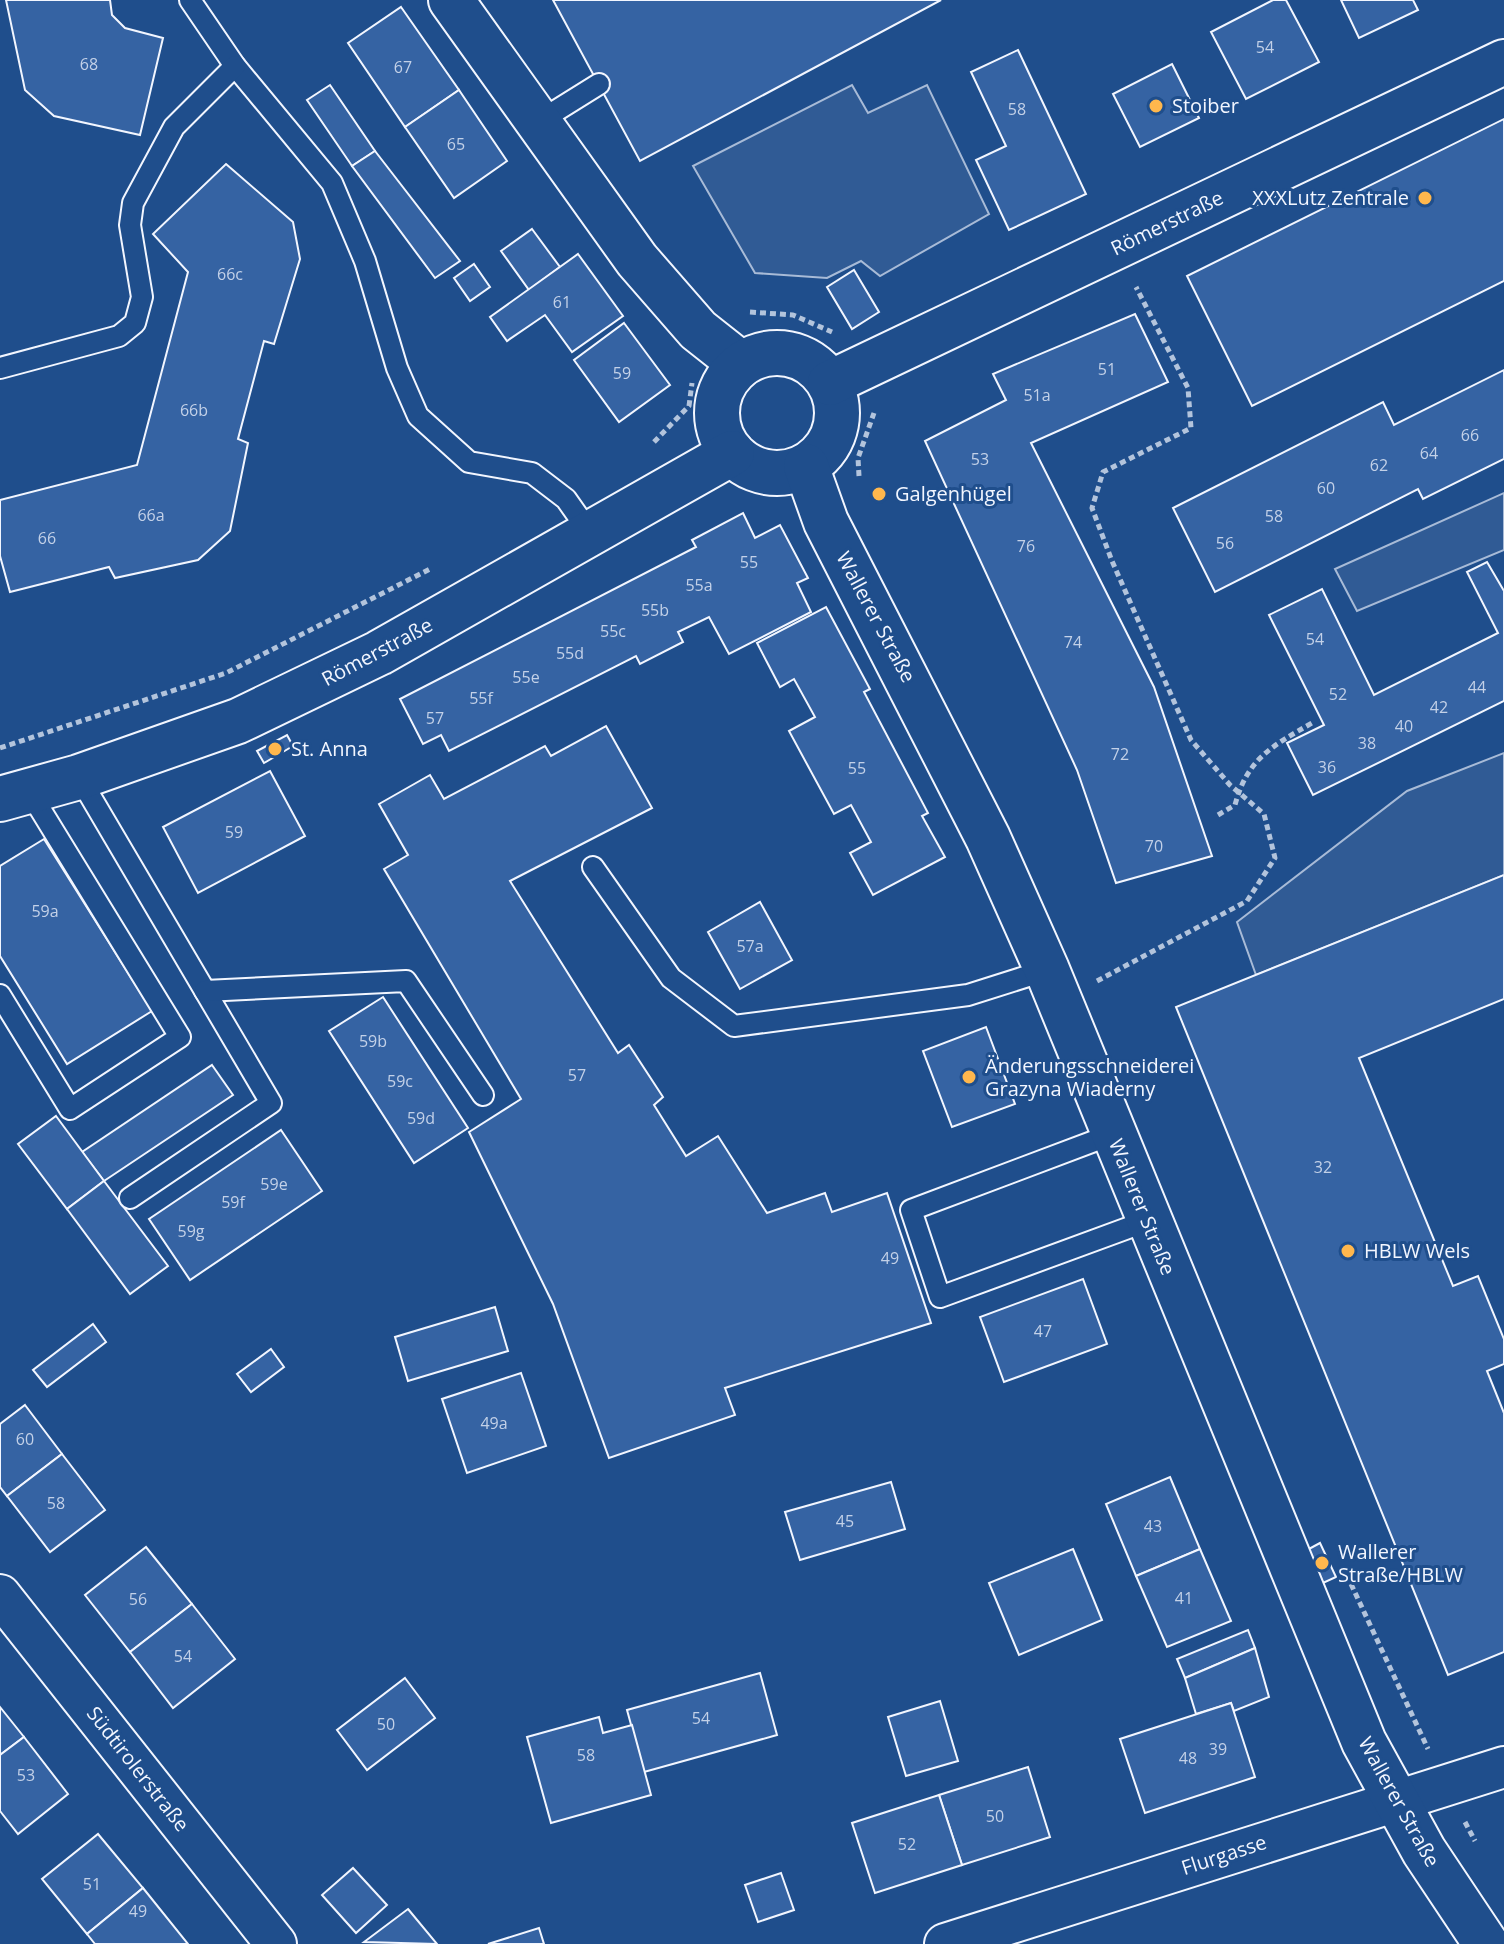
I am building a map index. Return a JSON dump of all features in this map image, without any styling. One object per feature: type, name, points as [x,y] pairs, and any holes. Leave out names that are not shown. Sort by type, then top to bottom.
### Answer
[{"type":"street","points":[[451,0],[637,260],[698,330],[741,364]]},
{"type":"street","name":"Römerstraße","points":[[830,383],[878,363],[1504,62]]},
{"type":"street","points":[[770,352],[793,354],[816,366],[830,383],[838,410],[834,433],[822,452],[806,466],[788,472],[769,472],[748,466],[732,453],[718,429],[717,401],[727,379],[741,364],[770,352]]},
{"type":"street","name":"Römerstraße","points":[[14,795],[79,777],[238,721],[281,701],[379,653],[732,453]]},
{"type":"street","name":"Wallerer Straße","points":[[806,466],[826,522],[900,661],[988,838],[1047,970],[1147,1221],[1364,1742],[1424,1851],[1486,1944]]},
{"type":"street","name":"Südtirolerstraße","points":[[0,1595],[276,1944]]},
{"type":"street","name":"Flurgasse","points":[[945,1944],[1504,1767]]},
{"type":"lane","points":[[190,0],[235,66],[332,183],[365,261],[397,368],[418,416],[469,462],[532,473],[566,499],[590,533]]},
{"type":"lane","points":[[0,368],[119,336],[135,323],[142,297],[130,225],[133,203],[174,127],[235,66]]},
{"type":"lane","points":[[538,122],[599,84]]},
{"type":"lane","points":[[79,777],[271,1103],[130,1198]]},
{"type":"lane","points":[[0,995],[70,1109],[180,1037],[14,795]]},
{"type":"lane","points":[[593,867],[671,978],[734,1026],[968,995],[1047,970]]},
{"type":"lane","points":[[205,991],[406,981],[483,1095]]},
{"type":"lane","points":[[1113,1134],[911,1210],[940,1297],[1147,1221]]},
{"type":"path","points":[[1092,984],[1247,901],[1275,858],[1264,814],[1230,785],[1191,740],[1112,561],[1092,508],[1103,472],[1191,428],[1188,388],[1116,248]]},
{"type":"path","points":[[652,443],[665,435],[689,406],[698,330],[732,309],[760,315],[793,315],[832,332],[859,333],[878,363],[888,388],[877,405],[858,458],[859,481]]},
{"type":"path","points":[[0,748],[226,673],[435,566]]},
{"type":"path","points":[[1218,815],[1235,805],[1243,776],[1280,741],[1312,723]]},
{"type":"shaded area","points":[[852,85],[868,113],[927,85],[989,214],[880,276],[861,261],[827,278],[755,273],[693,166]]},
{"type":"shaded area","points":[[1504,493],[1504,550],[1357,611],[1335,569]]},
{"type":"shaded area","points":[[1504,753],[1504,875],[1256,975],[1237,922],[1407,791]]},
{"type":"building","points":[[6,0],[110,0],[112,15],[125,28],[163,38],[140,135],[54,116],[25,90]]},
{"type":"building","points":[[553,0],[941,0],[640,161]]},
{"type":"building","points":[[1273,0],[1286,0],[1319,62],[1246,99],[1211,32]]},
{"type":"building","points":[[1341,0],[1413,0],[1418,10],[1359,38]]},
{"type":"building","points":[[401,7],[459,90],[405,127],[348,43]]},
{"type":"building","points":[[1018,50],[1086,194],[1009,230],[976,160],[1006,146],[971,72]]},
{"type":"building","name":"Stoiber","points":[[1172,64],[1199,118],[1140,147],[1113,94]]},
{"type":"building","points":[[330,85],[375,151],[352,166],[307,100]]},
{"type":"building","points":[[459,90],[507,161],[454,198],[405,127]]},
{"type":"building","name":"XXXLutz Zentrale","points":[[1504,119],[1504,281],[1252,406],[1187,276]]},
{"type":"building","points":[[375,151],[460,261],[435,278],[352,166]]},
{"type":"building","points":[[226,164],[293,222],[300,259],[274,344],[264,341],[238,439],[248,443],[230,531],[198,560],[115,578],[109,567],[10,592],[0,556],[0,500],[137,465],[188,272],[153,234]]},
{"type":"building","points":[[532,229],[560,267],[529,290],[501,251]]},
{"type":"building","points":[[578,254],[623,316],[572,352],[545,315],[507,341],[490,317]]},
{"type":"building","points":[[474,264],[490,287],[470,301],[454,278]]},
{"type":"building","points":[[854,270],[879,312],[852,329],[827,287]]},
{"type":"building","points":[[1135,314],[1168,382],[1031,443],[1154,687],[1212,856],[1116,883],[1077,770],[925,441],[1006,400],[993,374]]},
{"type":"building","points":[[624,323],[670,385],[619,422],[574,360]]},
{"type":"building","points":[[1504,370],[1504,459],[1423,499],[1418,489],[1215,592],[1173,508],[1383,402],[1394,425]]},
{"type":"building","points":[[743,513],[755,538],[780,525],[808,578],[797,583],[811,612],[729,654],[709,617],[678,632],[683,642],[640,664],[636,656],[449,751],[441,735],[423,744],[400,699],[696,547],[692,540]]},
{"type":"building","points":[[1487,562],[1504,591],[1504,701],[1313,795],[1287,743],[1324,725],[1269,615],[1322,589],[1374,695],[1498,633],[1467,572]]},
{"type":"building","points":[[826,607],[870,689],[864,692],[928,813],[922,816],[945,857],[873,895],[850,853],[871,842],[851,805],[834,814],[789,731],[815,717],[794,679],[780,687],[757,643]]},
{"type":"building","points":[[606,726],[652,808],[510,881],[618,1053],[629,1045],[663,1097],[654,1105],[686,1156],[718,1136],[767,1213],[825,1193],[832,1212],[887,1193],[931,1323],[725,1388],[735,1415],[609,1458],[553,1304],[469,1132],[521,1099],[384,869],[408,855],[379,804],[430,775],[444,799],[545,746],[551,756]]},
{"type":"building","name":"St. Anna","points":[[287,735],[293,746],[264,763],[257,751]]},
{"type":"building","points":[[270,771],[305,836],[198,893],[163,827]]},
{"type":"building","points":[[44,839],[152,1011],[67,1064],[0,956],[0,866]]},
{"type":"building","points":[[1504,875],[1504,999],[1359,1058],[1453,1286],[1478,1276],[1504,1339],[1504,1364],[1487,1371],[1504,1413],[1504,1652],[1448,1675],[1176,1007]]},
{"type":"building","points":[[760,902],[792,960],[740,989],[708,932]]},
{"type":"building","points":[[383,997],[468,1128],[414,1163],[329,1031]]},
{"type":"building","name":"Änderungsschneiderei Grazyna Wiaderny","points":[[986,1027],[1015,1104],[952,1127],[923,1051]]},
{"type":"building","points":[[212,1065],[233,1095],[104,1181],[82,1152]]},
{"type":"building","points":[[56,1116],[104,1181],[67,1209],[18,1144]]},
{"type":"building","points":[[281,1130],[322,1191],[190,1280],[149,1219]]},
{"type":"building","points":[[104,1181],[168,1266],[130,1294],[67,1209]]},
{"type":"building","points":[[1083,1279],[1107,1344],[1004,1382],[980,1317]]},
{"type":"building","points":[[495,1307],[508,1351],[408,1381],[395,1337]]},
{"type":"building","points":[[93,1324],[106,1342],[47,1387],[33,1370]]},
{"type":"building","points":[[271,1349],[284,1367],[251,1392],[237,1374]]},
{"type":"building","points":[[521,1373],[546,1446],[467,1473],[442,1399]]},
{"type":"building","points":[[25,1405],[62,1454],[7,1496],[0,1487],[0,1424]]},
{"type":"building","points":[[62,1454],[105,1510],[50,1552],[7,1496]]},
{"type":"building","points":[[1170,1477],[1200,1549],[1136,1576],[1106,1504]]},
{"type":"building","points":[[891,1482],[905,1529],[800,1560],[785,1512]]},
{"type":"building","name":"Wallerer Straße/HBLW","points":[[1320,1543],[1336,1577],[1323,1583],[1307,1550]]},
{"type":"building","points":[[146,1547],[192,1604],[130,1652],[85,1595]]},
{"type":"building","points":[[1073,1549],[1102,1620],[1019,1655],[989,1583]]},
{"type":"building","points":[[1200,1549],[1231,1621],[1167,1647],[1136,1576]]},
{"type":"building","points":[[192,1604],[235,1659],[173,1708],[130,1652]]},
{"type":"building","points":[[1248,1630],[1255,1648],[1185,1678],[1177,1659]]},
{"type":"building","points":[[1255,1648],[1269,1697],[1234,1711],[1231,1703],[1196,1714],[1185,1678]]},
{"type":"building","points":[[760,1673],[777,1735],[644,1772],[627,1710]]},
{"type":"building","points":[[405,1678],[435,1718],[367,1770],[337,1730]]},
{"type":"building","points":[[940,1701],[958,1761],[906,1776],[888,1717]]},
{"type":"building","points":[[1231,1703],[1255,1777],[1145,1813],[1120,1739]]},
{"type":"building","points":[[0,1707],[24,1737],[0,1755]]},
{"type":"building","points":[[599,1717],[603,1733],[632,1725],[651,1795],[551,1823],[527,1737]]},
{"type":"building","points":[[24,1737],[68,1794],[18,1834],[0,1811],[0,1755]]},
{"type":"building","points":[[1028,1767],[1050,1837],[962,1865],[939,1795]]},
{"type":"building","points":[[939,1795],[962,1865],[875,1893],[852,1823]]},
{"type":"building","points":[[98,1834],[143,1888],[87,1934],[42,1879]]},
{"type":"building","points":[[353,1868],[387,1905],[356,1933],[322,1895]]},
{"type":"building","points":[[781,1873],[794,1910],[758,1922],[745,1885]]},
{"type":"building","points":[[143,1888],[188,1944],[95,1944],[87,1934]]},
{"type":"building","points":[[408,1909],[437,1944],[364,1942]]},
{"type":"building","points":[[539,1928],[544,1944],[488,1944]]},
{"type":"place","name":"Stoiber","points":[[1156,106]]},
{"type":"place","name":"XXXLutz Zentrale","points":[[1425,198]]},
{"type":"place","name":"Galgenhügel","points":[[879,494]]},
{"type":"place","name":"St. Anna","points":[[275,749]]},
{"type":"place","name":"Änderungsschneiderei Grazyna Wiaderny","points":[[969,1077]]},
{"type":"place","name":"HBLW Wels","points":[[1348,1251]]},
{"type":"place","name":"Wallerer Straße/HBLW","points":[[1322,1563]]}]
